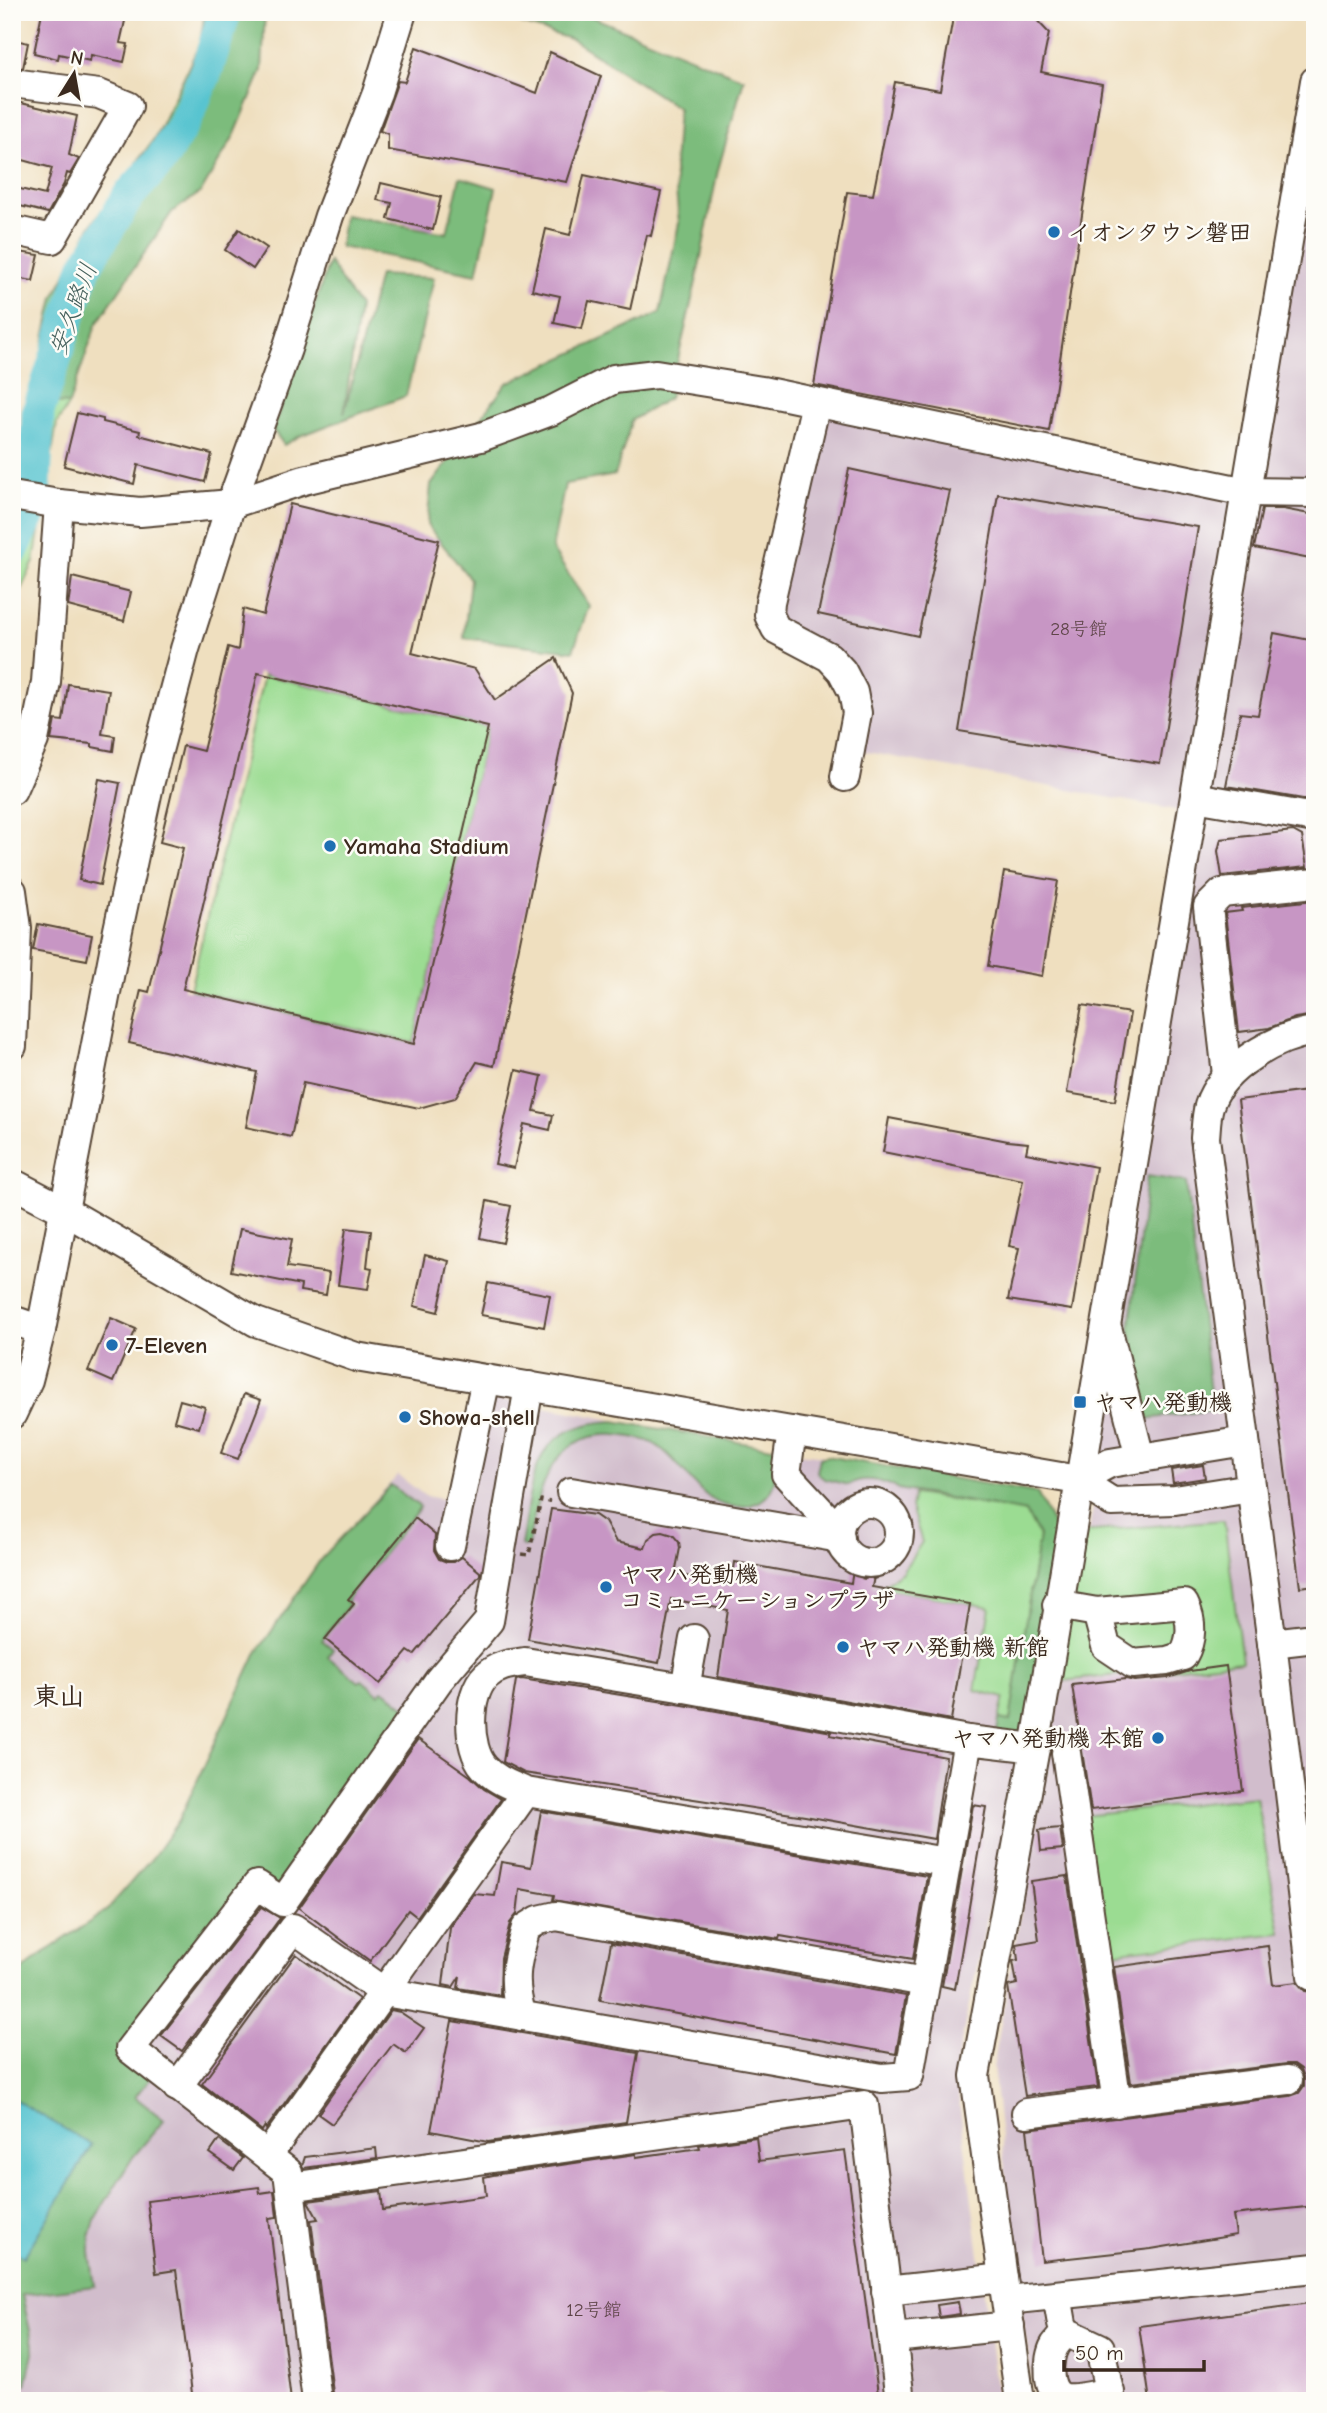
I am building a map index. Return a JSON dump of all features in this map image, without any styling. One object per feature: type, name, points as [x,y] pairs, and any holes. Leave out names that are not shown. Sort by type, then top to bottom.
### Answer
[{"type":"street","points":[[12,1414],[28,1380],[41,1330],[62,1209],[149,785],[185,649],[231,504],[287,349],[328,216],[377,93],[402,12]]},
{"type":"street","points":[[1020,2401],[975,2076],[1035,1748],[1315,81]]},
{"type":"street","points":[[12,83],[99,94],[128,106],[52,239],[12,230]]},
{"type":"street","points":[[15,496],[140,512],[231,504],[304,480],[481,437],[551,411],[614,379],[656,374],[762,391],[1246,492],[1315,493]]},
{"type":"street","points":[[816,403],[769,615],[776,629],[829,657],[842,671],[853,692],[857,713],[845,777]]},
{"type":"street","points":[[12,790],[34,740],[46,682],[54,503]]},
{"type":"street","points":[[1195,797],[1315,818]]},
{"type":"street","points":[[1227,1075],[1208,907],[1222,893],[1315,883]]},
{"type":"street","points":[[12,891],[17,928],[12,1046]]},
{"type":"street","points":[[1312,1958],[1205,1138],[1209,1106],[1227,1075],[1268,1046],[1296,1034],[1315,1031]]},
{"type":"street","points":[[12,1183],[62,1209],[256,1322],[356,1357],[1079,1480],[1112,1502],[1175,1500],[1251,1488]]},
{"type":"street","points":[[12,1320],[41,1330]]},
{"type":"street","points":[[1106,1322],[1140,1458]]},
{"type":"street","points":[[450,1546],[486,1379]]},
{"type":"street","points":[[503,1665],[489,1621],[529,1386]]},
{"type":"street","points":[[571,1492],[839,1534],[786,1474],[792,1431]]},
{"type":"street","points":[[1079,1480],[1110,1463],[1245,1441]]},
{"type":"street","points":[[1058,1605],[1097,1612]]},
{"type":"street","points":[[317,2401],[288,2172],[130,2049],[257,1885],[283,1902],[439,1680],[489,1621]]},
{"type":"street","points":[[1272,1643],[1315,1638]]},
{"type":"street","points":[[685,1688],[694,1639]]},
{"type":"street","points":[[946,1862],[526,1792],[495,1778],[482,1765],[472,1740],[471,1719],[475,1696],[484,1677],[503,1665],[525,1662],[685,1688],[968,1740],[1035,1748]]},
{"type":"street","points":[[177,2087],[293,1928],[384,1992],[882,2078],[909,2076],[968,1740]]},
{"type":"street","points":[[1066,1753],[1117,2103]]},
{"type":"street","points":[[268,2155],[526,1792]]},
{"type":"street","points":[[522,2015],[514,1991],[517,1959],[526,1928],[539,1920],[556,1916],[925,1982]]},
{"type":"street","points":[[1026,2113],[1288,2080]]},
{"type":"street","points":[[290,2187],[864,2105],[900,2401]]},
{"type":"street","points":[[892,2338],[1007,2302],[1315,2268]]},
{"type":"street","points":[[887,2291],[1007,2302]]},
{"type":"street","points":[[1057,2295],[1066,2332],[1100,2348],[1110,2396],[1065,2398],[1055,2392],[1050,2379],[1049,2361],[1055,2346],[1066,2332]]},
{"type":"shaded area","points":[[1315,82],[1315,2401],[1035,2401],[1020,2299],[993,2068],[1096,1491],[1116,1360],[1176,810],[851,749],[842,671],[776,629],[816,403],[1246,491]]},
{"type":"shaded area","points":[[483,1396],[789,1452],[1037,1493],[1023,1747],[955,2071],[998,2401],[12,2401],[12,1981],[35,1959],[107,1910],[153,1857],[179,1820],[256,1654],[321,1559],[398,1475],[425,1496],[448,1500]]},
{"type":"green space","points":[[205,12],[265,12],[262,70],[235,134],[201,192],[172,212],[96,325],[69,404],[36,402],[39,366],[54,297],[91,225],[156,136],[200,43]]},
{"type":"green space","points":[[485,12],[580,12],[744,79],[718,170],[669,398],[632,420],[615,475],[565,484],[552,549],[589,606],[573,651],[464,638],[470,579],[427,525],[431,485],[507,383],[660,313],[679,223],[674,168],[678,108],[573,40]]},
{"type":"green space","points":[[460,177],[496,188],[477,274],[340,247],[344,215],[447,233]]},
{"type":"green space","points":[[329,262],[359,307],[344,414],[379,275],[434,278],[406,396],[300,436],[284,445],[273,430]]},
{"type":"green space","points":[[36,402],[69,404],[57,423],[34,562],[12,608],[12,481]]},
{"type":"green space","points":[[264,675],[488,727],[414,1043],[190,990]]},
{"type":"green space","points":[[1147,1176],[1186,1182],[1212,1410],[1147,1419],[1130,1328]]},
{"type":"green space","points":[[614,1421],[779,1449],[773,1486],[764,1499],[756,1503],[730,1506],[706,1495],[656,1445],[620,1435],[593,1437],[575,1443],[561,1455],[550,1470],[537,1506],[528,1545],[521,1545],[533,1478],[550,1445],[565,1433],[586,1425]]},
{"type":"green space","points":[[826,1456],[1037,1493],[1058,1534],[1026,1732],[1020,1737],[996,1737],[999,1719],[1010,1721],[1039,1536],[1026,1512],[898,1489],[874,1480],[861,1480],[849,1485],[824,1479],[817,1472],[820,1458]]},
{"type":"green space","points":[[391,1485],[420,1507],[346,1602],[349,1605],[322,1640],[333,1649],[328,1657],[359,1682],[362,1680],[379,1694],[383,1690],[414,1713],[275,1889],[259,1876],[123,2049],[153,2074],[135,2097],[164,2120],[133,2157],[96,2217],[90,2237],[95,2286],[22,2295],[34,2349],[26,2384],[17,2384],[12,2395],[12,1981],[35,1959],[107,1910],[153,1857],[179,1820],[256,1654],[321,1559]]},
{"type":"green space","points":[[914,1494],[1026,1511],[1039,1536],[1010,1722],[999,1719],[1004,1698],[975,1690],[990,1607],[879,1588],[902,1572],[922,1542],[911,1507]]},
{"type":"green space","points":[[1224,1520],[1242,1661],[1045,1683],[1082,1532]]},
{"type":"green space","points":[[1256,1797],[1281,1933],[1103,1954],[1084,1816]]},
{"type":"water","points":[[12,2098],[92,2145],[24,2257],[12,2250]]},
{"type":"building","points":[[42,12],[127,12],[120,43],[128,44],[124,62],[91,55],[90,61],[59,54],[58,59],[34,53]]},
{"type":"building","points":[[954,12],[1031,14],[1049,33],[1041,72],[1102,84],[1049,431],[814,385],[847,192],[873,195],[895,82],[940,90]]},
{"type":"building","points":[[12,39],[28,43],[23,68],[12,67]]},
{"type":"building","points":[[416,47],[537,93],[550,52],[601,76],[567,182],[388,150],[388,134],[380,131],[398,81],[405,82]]},
{"type":"building","points":[[12,101],[77,116],[69,155],[79,159],[70,174],[67,173],[48,213],[12,204],[12,187],[45,195],[52,168],[12,157]]},
{"type":"building","points":[[584,175],[661,192],[651,236],[647,235],[630,310],[589,301],[582,329],[554,323],[560,296],[532,290],[546,229],[570,235]]},
{"type":"building","points":[[381,183],[441,197],[433,230],[388,219],[392,203],[377,200]]},
{"type":"building","points":[[239,229],[267,248],[253,269],[225,250]]},
{"type":"building","points":[[12,251],[39,255],[33,281],[17,278],[19,270],[12,268]]},
{"type":"building","points":[[77,413],[140,431],[139,435],[212,454],[205,482],[138,465],[134,484],[64,466]]},
{"type":"building","points":[[849,469],[950,491],[918,636],[818,614]]},
{"type":"building","points":[[998,494],[1198,527],[1160,764],[959,731]]},
{"type":"building","points":[[290,504],[439,540],[412,653],[475,669],[495,700],[556,658],[572,693],[494,1066],[477,1062],[455,1098],[419,1108],[303,1083],[291,1137],[246,1127],[257,1072],[129,1043],[141,990],[149,992],[183,848],[160,842],[183,746],[203,751],[228,647],[238,650],[243,609],[263,615]],"holes":[[[258,673],[488,727],[414,1044],[183,989]]]},
{"type":"building","points":[[1262,509],[1283,509],[1315,515],[1315,560],[1254,548]]},
{"type":"building","points":[[72,577],[131,592],[124,621],[68,606]]},
{"type":"building","points":[[1274,633],[1315,641],[1315,801],[1226,786],[1240,713],[1258,715]]},
{"type":"building","points":[[68,684],[109,690],[102,734],[115,736],[113,751],[92,747],[92,744],[51,740],[55,720],[63,721]]},
{"type":"building","points":[[99,779],[120,783],[100,885],[79,880]]},
{"type":"building","points":[[1293,831],[1302,836],[1307,867],[1222,876],[1218,851],[1221,839]]},
{"type":"building","points":[[1004,872],[1058,881],[1042,976],[988,966]]},
{"type":"building","points":[[1315,900],[1315,1015],[1295,1018],[1269,1028],[1239,1032],[1225,913],[1242,911],[1241,908]]},
{"type":"building","points":[[38,924],[92,935],[87,960],[33,950]]},
{"type":"building","points":[[1082,1005],[1130,1013],[1115,1101],[1067,1093]]},
{"type":"building","points":[[516,1070],[542,1076],[534,1111],[553,1115],[550,1130],[524,1124],[514,1168],[495,1164]]},
{"type":"building","points":[[1315,1090],[1315,1585],[1300,1587],[1238,1100]]},
{"type":"building","points":[[889,1118],[1028,1143],[1026,1153],[1096,1167],[1072,1310],[1008,1300],[1019,1248],[1009,1246],[1023,1180],[883,1152]]},
{"type":"building","points":[[487,1201],[511,1206],[503,1243],[480,1238]]},
{"type":"building","points":[[346,1228],[371,1231],[367,1267],[372,1268],[368,1289],[338,1285]]},
{"type":"building","points":[[240,1229],[292,1239],[287,1267],[329,1273],[326,1295],[300,1291],[301,1285],[231,1271]]},
{"type":"building","points":[[425,1255],[449,1261],[438,1312],[414,1306]]},
{"type":"building","points":[[488,1283],[550,1295],[544,1327],[481,1315]]},
{"type":"building","points":[[111,1318],[136,1329],[113,1382],[88,1371]]},
{"type":"building","points":[[244,1394],[261,1400],[238,1459],[221,1453]]},
{"type":"building","points":[[180,1400],[205,1407],[199,1428],[174,1421]]},
{"type":"building","points":[[1203,1465],[1205,1478],[1173,1483],[1171,1470]]},
{"type":"building","points":[[551,1509],[595,1515],[605,1522],[616,1542],[645,1548],[648,1539],[656,1533],[673,1535],[680,1548],[675,1574],[732,1585],[735,1562],[851,1583],[857,1546],[879,1550],[872,1587],[970,1604],[951,1720],[718,1677],[728,1610],[671,1599],[659,1663],[528,1639]]},
{"type":"building","points":[[415,1518],[435,1535],[434,1550],[439,1559],[454,1562],[462,1557],[480,1572],[480,1575],[414,1655],[408,1651],[380,1684],[325,1639],[354,1604],[348,1599]]},
{"type":"building","name":"ヤマハ発動機 本館","points":[[1226,1666],[1243,1791],[1091,1810],[1072,1685],[1168,1678],[1190,1671]]},
{"type":"building","points":[[516,1680],[832,1732],[830,1735],[946,1757],[934,1839],[805,1816],[524,1773],[503,1762]]},
{"type":"building","points":[[418,1739],[501,1799],[417,1917],[408,1910],[370,1961],[299,1908]]},
{"type":"building","points":[[973,1805],[986,1807],[955,1989],[942,1986]]},
{"type":"building","points":[[541,1811],[927,1876],[913,1959],[553,1900],[554,1895],[520,1889],[517,1914],[510,1923],[501,1958],[500,1995],[458,1988],[460,1976],[453,1987],[443,1985],[450,1928],[474,1894],[495,1896],[501,1862],[531,1867]]},
{"type":"building","points":[[1060,1828],[1063,1849],[1041,1851],[1039,1830]]},
{"type":"building","points":[[1067,1876],[1098,2087],[1025,2096],[1008,1986],[1017,1984],[1013,1961],[1018,1960],[1016,1944],[1039,1940],[1031,1881]]},
{"type":"building","points":[[261,1907],[280,1918],[182,2051],[161,2036]]},
{"type":"building","points":[[611,1943],[906,1996],[896,2054],[600,2000]]},
{"type":"building","points":[[1268,1946],[1273,1985],[1297,1982],[1305,1991],[1315,1992],[1315,2206],[1233,2215],[1236,2235],[1151,2249],[1042,2261],[1027,2129],[1290,2096],[1299,2093],[1304,2086],[1301,2069],[1294,2064],[1131,2083],[1114,1967]]},
{"type":"building","points":[[296,1954],[359,1999],[262,2131],[202,2084]]},
{"type":"building","points":[[391,2010],[400,2012],[424,2028],[406,2053],[393,2044],[332,2124],[318,2114]]},
{"type":"building","points":[[452,2021],[638,2053],[626,2122],[488,2142],[431,2131]]},
{"type":"building","points":[[756,2137],[759,2161],[845,2150],[879,2401],[334,2401],[311,2220],[318,2219],[308,2201],[381,2191],[383,2210],[486,2196],[484,2177],[493,2175],[636,2154],[636,2157],[700,2148],[699,2145]]},
{"type":"building","points":[[219,2140],[243,2158],[234,2170],[210,2153]]},
{"type":"building","points":[[376,2148],[377,2158],[304,2168],[302,2166],[305,2157]]},
{"type":"building","points":[[259,2187],[260,2193],[274,2191],[277,2217],[269,2218],[291,2401],[193,2401],[176,2270],[156,2273],[147,2201]]},
{"type":"building","points":[[958,2302],[960,2314],[939,2317],[937,2305]]},
{"type":"building","points":[[1310,2303],[1315,2340],[1315,2401],[1150,2401],[1139,2326]]},
{"type":"waterway","name":"安久路川","points":[[12,551],[29,515],[35,484],[38,412],[85,267],[129,195],[161,160],[186,119],[207,69],[225,12]]},
{"type":"place","name":"イオンタウン磐田","points":[[1054,232]]},
{"type":"place","name":"Yamaha Stadium","points":[[330,846]]},
{"type":"place","name":"7-Eleven","points":[[112,1345]]},
{"type":"place","name":"ヤマハ発動機","points":[[1080,1402]]},
{"type":"place","name":"Showa-shell","points":[[405,1417]]},
{"type":"place","name":"ヤマハ発動機 コミュニケーションプラザ","points":[[606,1587]]},
{"type":"place","name":"ヤマハ発動機 新館","points":[[843,1647]]},
{"type":"place","name":"ヤマハ発動機 本館","points":[[1158,1738]]},
{"type":"district","name":"東山","points":[[59,1697]]}]
